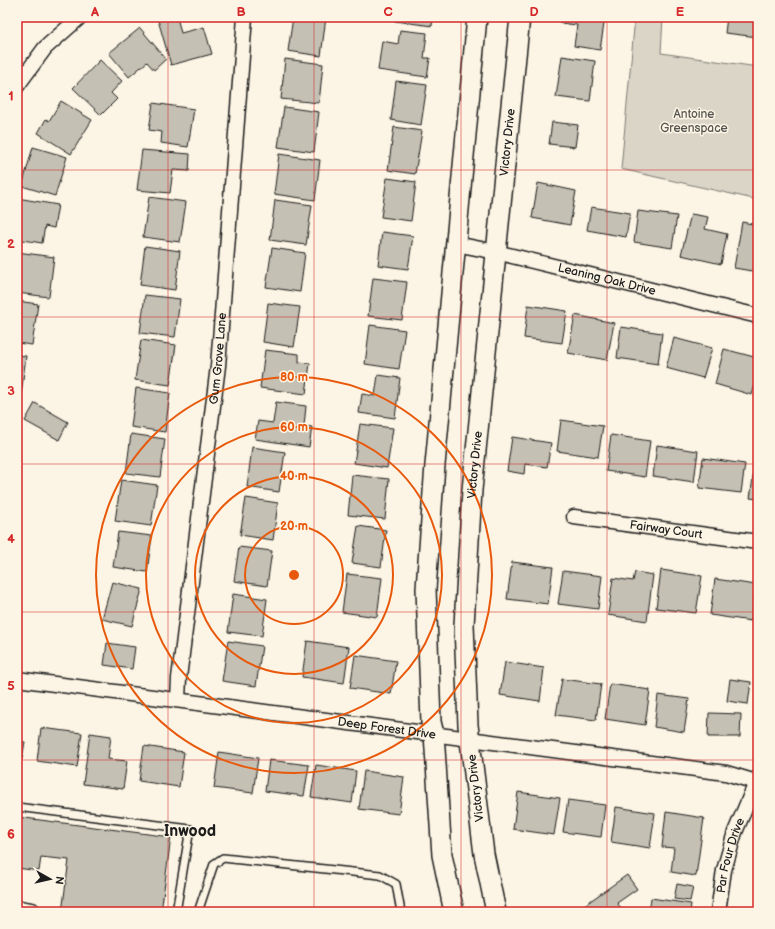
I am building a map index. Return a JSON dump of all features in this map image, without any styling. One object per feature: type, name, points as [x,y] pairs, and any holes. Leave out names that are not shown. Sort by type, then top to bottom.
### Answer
[{"type":"main road","points":[[454,912],[442,855],[432,722],[426,589],[435,465],[477,17]]},
{"type":"main road","name":"Victory Drive","points":[[496,912],[484,854],[468,725],[464,625],[472,490],[520,17]]},
{"type":"street","points":[[17,86],[45,48],[80,17]]},
{"type":"street","name":"Gum Grove Lane","points":[[178,699],[179,678],[218,366],[245,17]]},
{"type":"street","name":"Leaning Oak Drive","points":[[456,244],[496,252],[758,316]]},
{"type":"street","name":"Fairway Court","points":[[574,517],[758,542]]},
{"type":"street","name":"Deep Forest Drive","points":[[17,678],[726,773],[757,780]]},
{"type":"street","name":"Par Four Drive","points":[[718,912],[724,870],[735,832],[757,780]]},
{"type":"lane","points":[[17,807],[190,829],[176,912]]},
{"type":"lane","points":[[198,912],[214,864],[223,858],[380,874],[396,884],[401,912]]},
{"type":"lane","points":[[17,904],[34,907],[33,912]]},
{"type":"green space","name":"Antoine Greenspace","points":[[635,17],[663,17],[661,53],[758,67],[758,200],[621,169]]},
{"type":"building","points":[[169,17],[177,17],[181,33],[204,27],[212,54],[171,65],[158,20]]},
{"type":"building","points":[[293,17],[326,17],[321,56],[288,51]]},
{"type":"building","points":[[395,17],[433,17],[432,26],[395,21]]},
{"type":"building","points":[[561,17],[605,17],[600,50],[574,46],[577,25],[560,23]]},
{"type":"building","points":[[727,17],[758,17],[758,37],[725,33]]},
{"type":"building","points":[[140,28],[166,59],[154,70],[147,62],[129,77],[109,53]]},
{"type":"building","points":[[400,30],[427,33],[424,58],[430,58],[427,77],[378,70],[382,41],[398,44]]},
{"type":"building","points":[[562,56],[595,61],[590,101],[556,97]]},
{"type":"building","points":[[285,59],[323,64],[319,103],[281,99]]},
{"type":"building","points":[[100,60],[122,81],[111,93],[117,99],[101,115],[73,88]]},
{"type":"building","points":[[396,81],[427,85],[421,125],[391,120]]},
{"type":"building","points":[[61,101],[92,120],[71,154],[38,133],[46,119],[49,121]]},
{"type":"building","points":[[153,103],[194,109],[188,147],[161,143],[162,132],[149,130]]},
{"type":"building","points":[[284,107],[319,112],[314,152],[278,147]]},
{"type":"building","points":[[552,122],[578,125],[575,147],[549,144]]},
{"type":"building","points":[[394,127],[422,131],[415,174],[388,170]]},
{"type":"building","points":[[33,147],[67,157],[55,196],[22,186]]},
{"type":"building","points":[[142,150],[190,154],[189,171],[173,170],[170,193],[137,190]]},
{"type":"building","points":[[279,154],[320,160],[315,200],[274,194]]},
{"type":"building","points":[[387,178],[416,182],[411,221],[381,217]]},
{"type":"building","points":[[538,183],[576,191],[570,225],[532,218]]},
{"type":"building","points":[[149,197],[186,202],[180,242],[143,237]]},
{"type":"building","points":[[17,198],[58,205],[54,228],[45,226],[42,243],[17,239]]},
{"type":"building","points":[[275,200],[312,205],[306,245],[270,240]]},
{"type":"building","points":[[591,207],[630,213],[626,237],[587,230]]},
{"type":"building","points":[[638,211],[677,216],[672,248],[634,242]]},
{"type":"building","points":[[691,214],[708,217],[705,229],[727,234],[721,264],[681,255]]},
{"type":"building","points":[[742,222],[758,225],[758,272],[734,268]]},
{"type":"building","points":[[382,232],[413,236],[408,269],[378,265]]},
{"type":"building","points":[[145,246],[180,251],[175,290],[140,285]]},
{"type":"building","points":[[272,248],[305,253],[300,292],[266,287]]},
{"type":"building","points":[[17,252],[54,257],[49,297],[17,293]]},
{"type":"building","points":[[373,278],[407,282],[402,320],[368,316]]},
{"type":"building","points":[[145,295],[180,299],[175,337],[140,333]]},
{"type":"building","points":[[17,301],[38,304],[32,345],[17,343]]},
{"type":"building","points":[[268,303],[300,307],[294,347],[263,342]]},
{"type":"building","points":[[528,305],[567,311],[562,343],[524,338]]},
{"type":"building","points":[[575,315],[614,323],[607,360],[568,353]]},
{"type":"building","points":[[370,325],[405,330],[399,369],[365,364]]},
{"type":"building","points":[[621,327],[662,333],[658,364],[617,358]]},
{"type":"building","points":[[674,338],[712,348],[703,378],[666,368]]},
{"type":"building","points":[[141,340],[176,345],[170,385],[135,380]]},
{"type":"building","points":[[724,349],[758,358],[758,374],[752,395],[715,384]]},
{"type":"building","points":[[265,350],[299,354],[299,362],[310,363],[306,394],[260,388]]},
{"type":"building","points":[[17,355],[26,356],[21,395],[17,394]]},
{"type":"building","points":[[378,375],[400,378],[395,418],[359,413],[362,394],[375,396]]},
{"type":"building","points":[[136,388],[170,393],[165,432],[131,427]]},
{"type":"building","points":[[276,402],[306,406],[304,426],[312,427],[309,447],[255,439],[258,421],[273,423]]},
{"type":"building","points":[[35,403],[68,422],[59,440],[25,421]]},
{"type":"building","points":[[561,420],[603,426],[598,457],[557,451]]},
{"type":"building","points":[[360,424],[393,428],[387,468],[354,463]]},
{"type":"building","points":[[131,434],[165,439],[160,477],[126,473]]},
{"type":"building","points":[[611,435],[650,441],[645,477],[606,471]]},
{"type":"building","points":[[512,437],[551,443],[547,467],[525,464],[524,474],[507,471]]},
{"type":"building","points":[[657,445],[698,451],[694,482],[653,476]]},
{"type":"building","points":[[252,447],[285,452],[279,492],[247,487]]},
{"type":"building","points":[[758,451],[758,499],[750,498]]},
{"type":"building","points":[[703,458],[745,464],[741,493],[699,488]]},
{"type":"building","points":[[352,475],[389,479],[385,519],[348,515]]},
{"type":"building","points":[[121,480],[157,485],[151,526],[115,521]]},
{"type":"building","points":[[246,498],[278,503],[273,540],[240,535]]},
{"type":"building","points":[[358,526],[386,530],[381,567],[352,563]]},
{"type":"building","points":[[118,532],[152,536],[147,572],[113,567]]},
{"type":"building","points":[[239,547],[272,551],[267,586],[234,581]]},
{"type":"building","points":[[512,562],[553,567],[548,604],[507,599]]},
{"type":"building","points":[[661,570],[702,576],[696,613],[656,608]]},
{"type":"building","points":[[563,571],[602,576],[598,609],[558,604]]},
{"type":"building","points":[[635,572],[653,575],[647,621],[608,615],[613,578],[633,581]]},
{"type":"building","points":[[347,574],[382,578],[377,617],[342,612]]},
{"type":"building","points":[[715,579],[756,585],[751,621],[710,615]]},
{"type":"building","points":[[112,582],[142,589],[132,626],[102,619]]},
{"type":"building","points":[[233,594],[267,599],[262,636],[228,632]]},
{"type":"building","points":[[228,641],[262,646],[256,686],[222,681]]},
{"type":"building","points":[[307,641],[349,647],[344,683],[302,677]]},
{"type":"building","points":[[107,643],[135,647],[132,669],[104,665]]},
{"type":"building","points":[[355,655],[396,661],[391,694],[350,688]]},
{"type":"building","points":[[505,662],[544,668],[540,701],[500,695]]},
{"type":"building","points":[[562,679],[601,684],[596,720],[556,715]]},
{"type":"building","points":[[730,679],[751,682],[748,704],[727,701]]},
{"type":"building","points":[[610,684],[650,690],[645,725],[605,719]]},
{"type":"building","points":[[658,695],[689,699],[684,732],[654,727]]},
{"type":"building","points":[[709,713],[741,714],[740,737],[708,737]]},
{"type":"building","points":[[41,728],[82,733],[77,767],[37,761]]},
{"type":"building","points":[[90,733],[111,736],[108,759],[127,761],[123,789],[83,784]]},
{"type":"building","points":[[17,741],[25,742],[22,759],[17,758]]},
{"type":"building","points":[[144,746],[184,752],[179,787],[139,781]]},
{"type":"building","points":[[219,752],[258,758],[253,793],[214,788]]},
{"type":"building","points":[[269,760],[309,765],[304,796],[265,791]]},
{"type":"building","points":[[316,765],[356,771],[352,803],[311,797]]},
{"type":"building","points":[[364,771],[404,777],[399,814],[359,809]]},
{"type":"building","points":[[518,792],[560,798],[554,835],[513,829]]},
{"type":"building","points":[[568,800],[605,805],[601,837],[563,832]]},
{"type":"building","points":[[616,807],[655,813],[650,848],[611,842]]},
{"type":"building","points":[[666,812],[704,818],[696,876],[671,872],[674,848],[662,847]]},
{"type":"building","points":[[17,817],[171,837],[161,912],[62,912],[69,860],[41,857],[39,871],[17,868]]},
{"type":"building","points":[[627,875],[637,889],[617,903],[622,909],[618,912],[576,911]]},
{"type":"building","points":[[677,884],[693,887],[690,901],[674,899]]},
{"type":"building","points":[[651,898],[691,904],[690,912],[649,912]]},
{"type":"district","name":"Inwood","points":[[190,831]]}]
